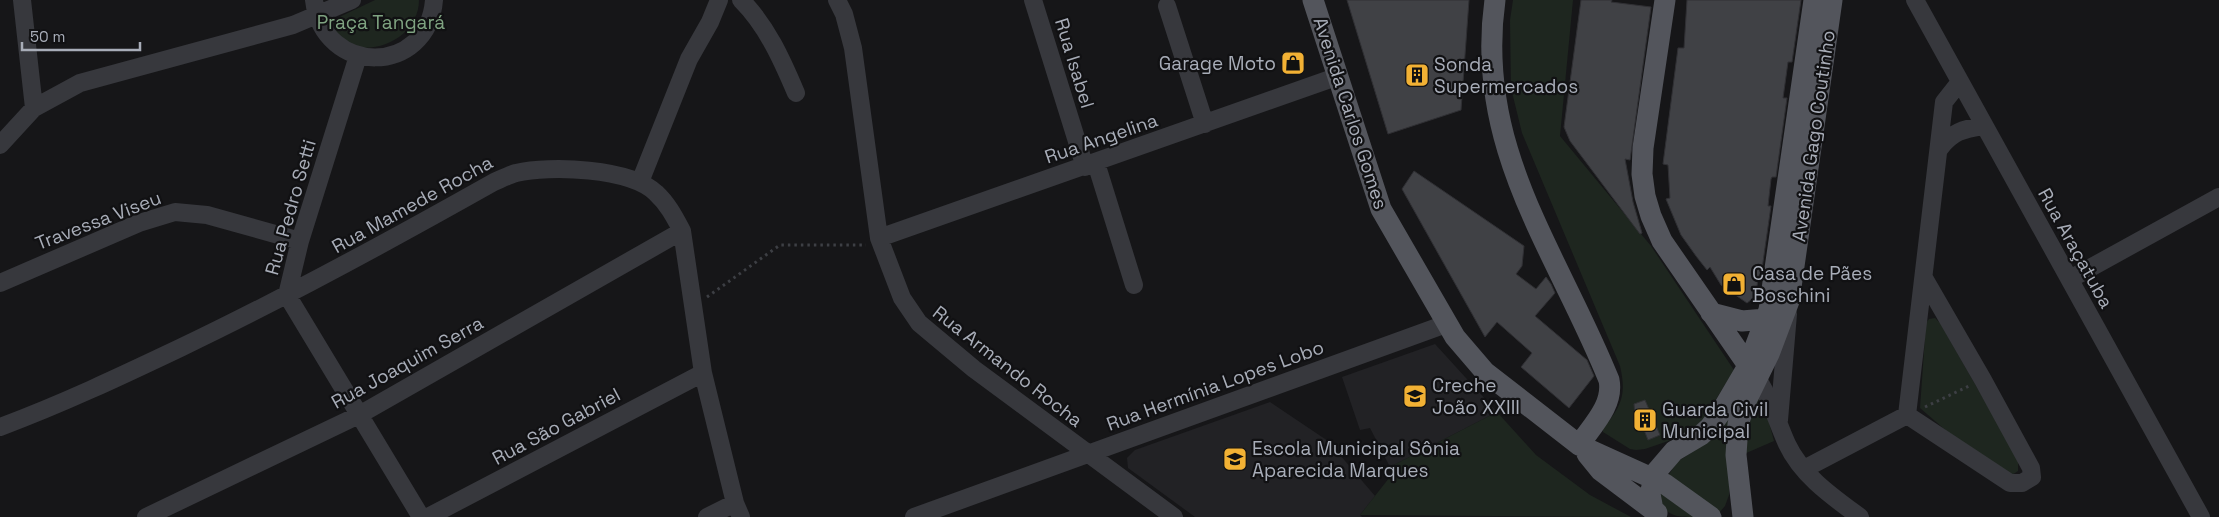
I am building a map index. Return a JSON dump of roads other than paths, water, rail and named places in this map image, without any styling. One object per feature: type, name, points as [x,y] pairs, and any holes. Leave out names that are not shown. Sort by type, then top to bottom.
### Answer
[{"type":"main road","name":"Avenida Carlos Gomes","points":[[1313,0],[1336,77],[1381,209],[1446,324],[1485,372],[1579,445],[1653,478],[1711,517]]},
{"type":"main road","points":[[1495,0],[1491,68],[1494,100],[1502,133],[1526,204],[1609,380],[1610,397],[1579,445],[1600,470],[1658,514]]},
{"type":"main road","points":[[1665,0],[1643,148],[1642,174],[1645,196],[1662,241],[1752,372]]},
{"type":"main road","points":[[1611,460],[1653,457],[1674,451],[1690,443],[1710,428],[1752,372],[1775,281],[1814,0]]},
{"type":"main road","name":"Avenida Gago Coutinho","points":[[1743,517],[1739,493],[1736,437],[1752,372],[1790,301],[1832,0]]},
{"type":"main road","points":[[1710,313],[1742,321],[1766,319]]},
{"type":"main road","points":[[1658,514],[1650,494],[1653,478],[1661,464],[1674,451]]},
{"type":"main road","points":[[1727,517],[1739,493]]},
{"type":"street","points":[[22,0],[34,108]]},
{"type":"street","points":[[0,144],[34,108],[80,83],[293,25],[315,8],[352,0]]},
{"type":"street","points":[[315,8],[325,33],[339,47],[358,56],[377,58],[396,54],[413,44],[426,30],[433,12],[434,0]]},
{"type":"street","points":[[640,182],[689,59],[710,22],[719,0]]},
{"type":"street","points":[[741,0],[752,11],[767,34],[796,93]]},
{"type":"street","name":"Rua Armando Rocha","points":[[837,0],[844,14],[852,41],[880,241],[902,298],[918,324],[974,369],[1174,517]]},
{"type":"street","name":"Rua Isabel","points":[[1033,0],[1134,285]]},
{"type":"street","name":"Rua Araçatuba","points":[[1915,0],[1959,83],[2201,517]]},
{"type":"street","points":[[1166,6],[1205,124]]},
{"type":"street","name":"Rua Pedro Setti","points":[[358,56],[300,241],[287,295],[421,517]]},
{"type":"street","name":"Rua Angelina","points":[[880,241],[1336,77]]},
{"type":"street","points":[[1908,415],[1944,102],[1959,83]]},
{"type":"street","points":[[1940,148],[1948,137],[1956,132],[1983,126]]},
{"type":"street","name":"Rua Mamede Rocha","points":[[0,427],[97,388],[354,262],[494,182],[515,173],[546,169],[584,170],[640,182],[656,192],[671,210],[682,231],[703,373],[738,510]]},
{"type":"street","points":[[2070,279],[2219,197]]},
{"type":"street","name":"Travessa Viseu","points":[[0,283],[139,223],[175,212],[207,215],[300,241]]},
{"type":"street","name":"Rua Joaquim Serra","points":[[146,517],[359,415],[682,231]]},
{"type":"street","points":[[1908,415],[1998,477],[2010,483],[2022,483],[2032,477],[2033,473],[1983,380],[1924,278]]},
{"type":"street","name":"Avenida Gago Coutinho","points":[[1779,423],[1790,301]]},
{"type":"street","name":"Rua Hermínia Lopes Lobo","points":[[914,517],[1446,324]]},
{"type":"street","points":[[1752,372],[1767,394],[1788,445],[1804,469],[1822,488],[1860,517]]},
{"type":"street","name":"Rua São Gabriel","points":[[428,517],[703,373]]},
{"type":"street","points":[[1804,469],[1908,415]]},
{"type":"street","points":[[707,517],[738,510]]},
{"type":"place","name":"Garage Moto","points":[[1293,63]]},
{"type":"place","name":"Sonda Supermercados","points":[[1417,75]]},
{"type":"place","name":"Casa de Pães Boschini","points":[[1734,284]]},
{"type":"place","name":"Creche João XXIII","points":[[1415,396]]},
{"type":"place","name":"Guarda Civil Municipal","points":[[1645,420]]},
{"type":"place","name":"Escola Municipal Sônia Aparecida Marques","points":[[1235,459]]},
{"type":"park label","name":"Praça Tangará","points":[[381,22]]}]
